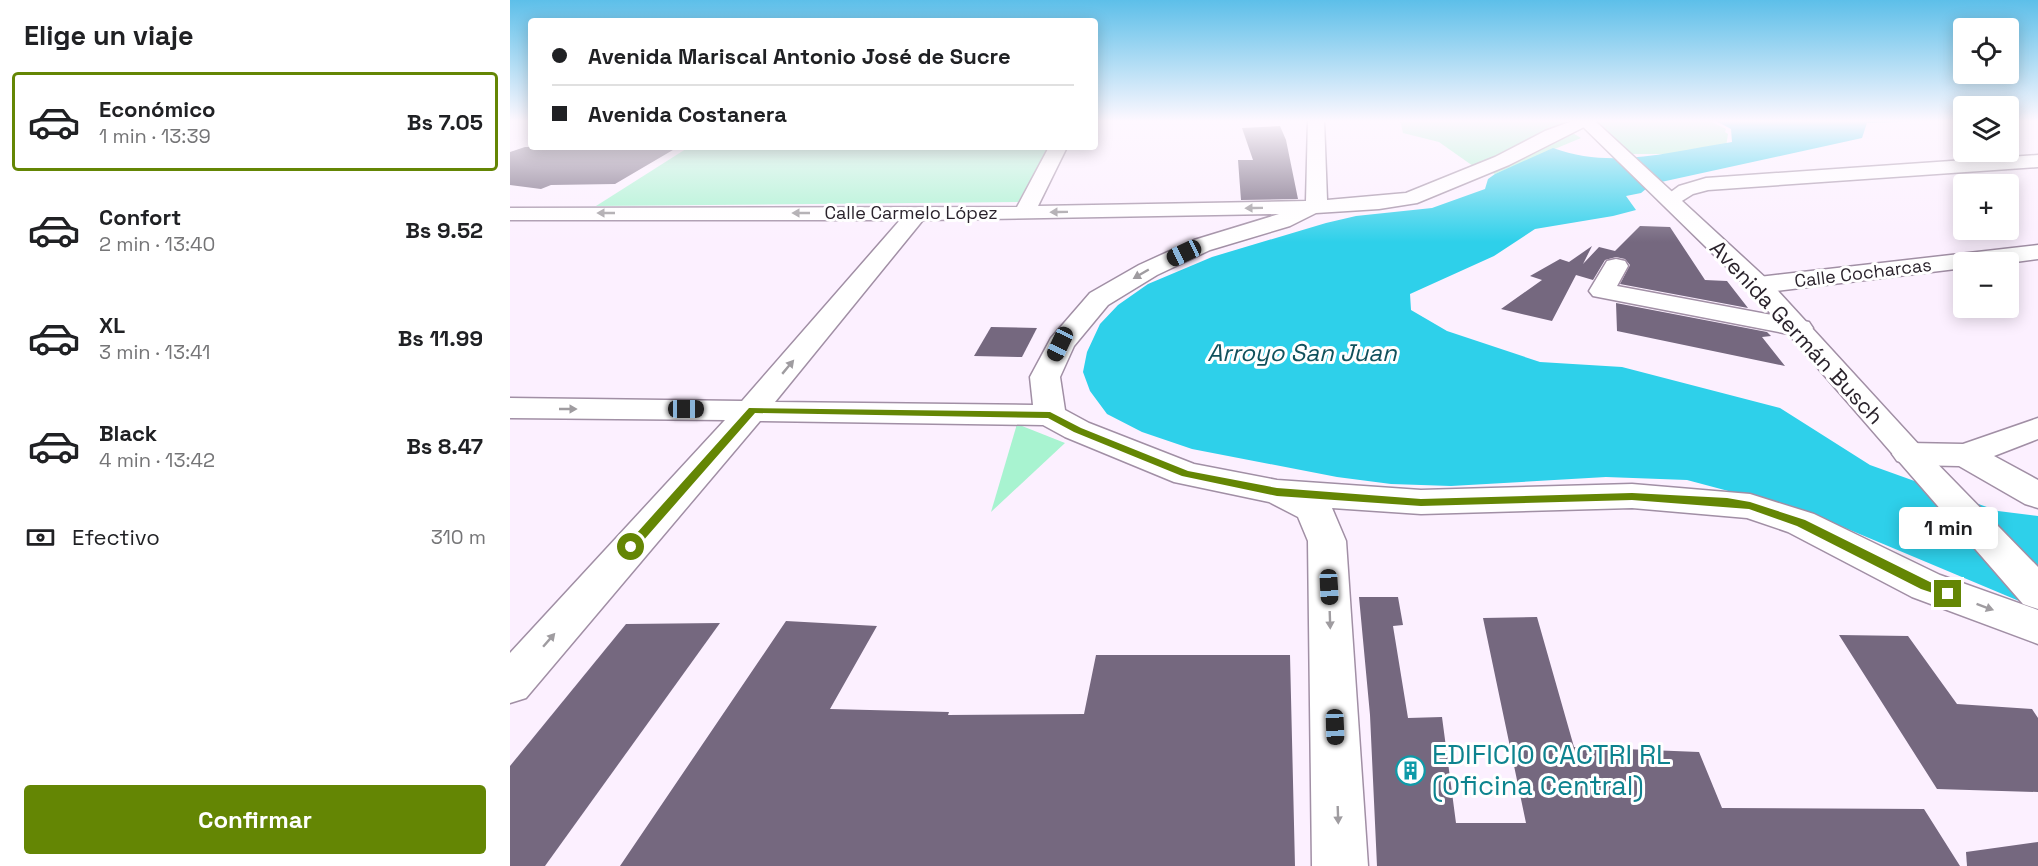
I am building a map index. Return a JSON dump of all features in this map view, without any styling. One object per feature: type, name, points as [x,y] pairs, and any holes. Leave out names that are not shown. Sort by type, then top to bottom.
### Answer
[{"type":"street","points":[[1024,213],[1051,160]]},
{"type":"street","points":[[1050,415],[1045,377],[1060,344],[1099,298],[1148,270],[1202,245],[1282,221],[1312,207],[1318,198],[1317,160]]},
{"type":"street","name":"Calle Carmelo López","points":[[510,214],[1024,213],[1312,207],[1410,199],[1503,160]]},
{"type":"street","name":"Avenida Germán Busch","points":[[1626,160],[1759,285],[1916,462],[2038,593]]},
{"type":"street","points":[[1669,199],[1686,190],[1706,184],[2038,161]]},
{"type":"street","points":[[510,684],[753,410],[917,213]]},
{"type":"street","name":"Calle Cocharcas","points":[[1759,285],[2037,253]]},
{"type":"street","points":[[1616,266],[1602,291],[1799,328]]},
{"type":"street","points":[[510,408],[1050,415],[1077,430],[1186,474],[1277,492],[1421,502],[1632,496],[1739,504],[1801,523],[1926,586],[2038,627]]},
{"type":"street","points":[[1916,462],[1966,455],[2038,428]]},
{"type":"street","points":[[1966,455],[2038,496]]},
{"type":"street","points":[[1277,492],[1314,509],[1327,541],[1340,866]]},
{"type":"green space","points":[[668,160],[1042,160],[1018,202],[596,206]]},
{"type":"green space","points":[[1465,160],[1527,160],[1495,174],[1473,166]]},
{"type":"green space","points":[[1017,424],[1065,443],[991,512]]},
{"type":"water","name":"Arroyo San Juan","points":[[1525,160],[1760,160],[1652,184],[1641,193],[1626,196],[1636,210],[1535,229],[1494,256],[1410,294],[1411,310],[1447,331],[1540,362],[1622,367],[1780,408],[1870,465],[1998,511],[2038,516],[2038,609],[1807,512],[1687,480],[1606,477],[1451,486],[1391,484],[1337,477],[1192,449],[1142,432],[1107,414],[1090,391],[1083,372],[1087,352],[1100,324],[1118,305],[1148,284],[1212,257],[1326,223],[1356,216],[1432,208],[1485,189],[1488,179]]},
{"type":"building","points":[[510,160],[655,160],[615,184],[551,185],[541,189],[510,185]]},
{"type":"building","points":[[1238,160],[1290,160],[1298,199],[1241,200]]},
{"type":"building","points":[[1640,226],[1670,227],[1705,280],[1727,281],[1748,308],[1620,284],[1630,265],[1625,259],[1616,257],[1605,260],[1593,280],[1576,275],[1552,321],[1501,309],[1542,280],[1530,276],[1560,259],[1569,262],[1592,246],[1583,264],[1599,247],[1615,251]]},
{"type":"building","points":[[1616,303],[1767,332],[1771,336],[1762,337],[1785,366],[1617,331]]},
{"type":"building","points":[[991,327],[1037,328],[1022,357],[974,356]]},
{"type":"building","points":[[1359,597],[1398,597],[1403,625],[1393,626],[1408,718],[1442,717],[1456,823],[1526,823],[1483,618],[1537,617],[1574,747],[1699,752],[1722,808],[1924,809],[1960,866],[1377,866],[1370,715]]},
{"type":"building","points":[[786,621],[877,626],[830,709],[949,712],[948,715],[1084,714],[1096,655],[1290,655],[1295,866],[620,866]]},
{"type":"building","points":[[720,623],[545,866],[510,866],[510,766],[626,624]]},
{"type":"building","points":[[1839,635],[1908,636],[1957,704],[2032,709],[2038,718],[2038,792],[1937,789]]},
{"type":"building","points":[[2038,842],[2038,866],[1967,866],[1966,852]]},
{"type":"place","name":"EDIFICIO CACTRI RL (Oficina Central)","points":[[1411,771]]},
{"type":"route","points":[[631,547],[753,410],[1050,415],[1077,430],[1186,474],[1277,492],[1421,502],[1632,496],[1727,502],[1750,506],[1801,523],[1926,586],[1948,594]]}]
